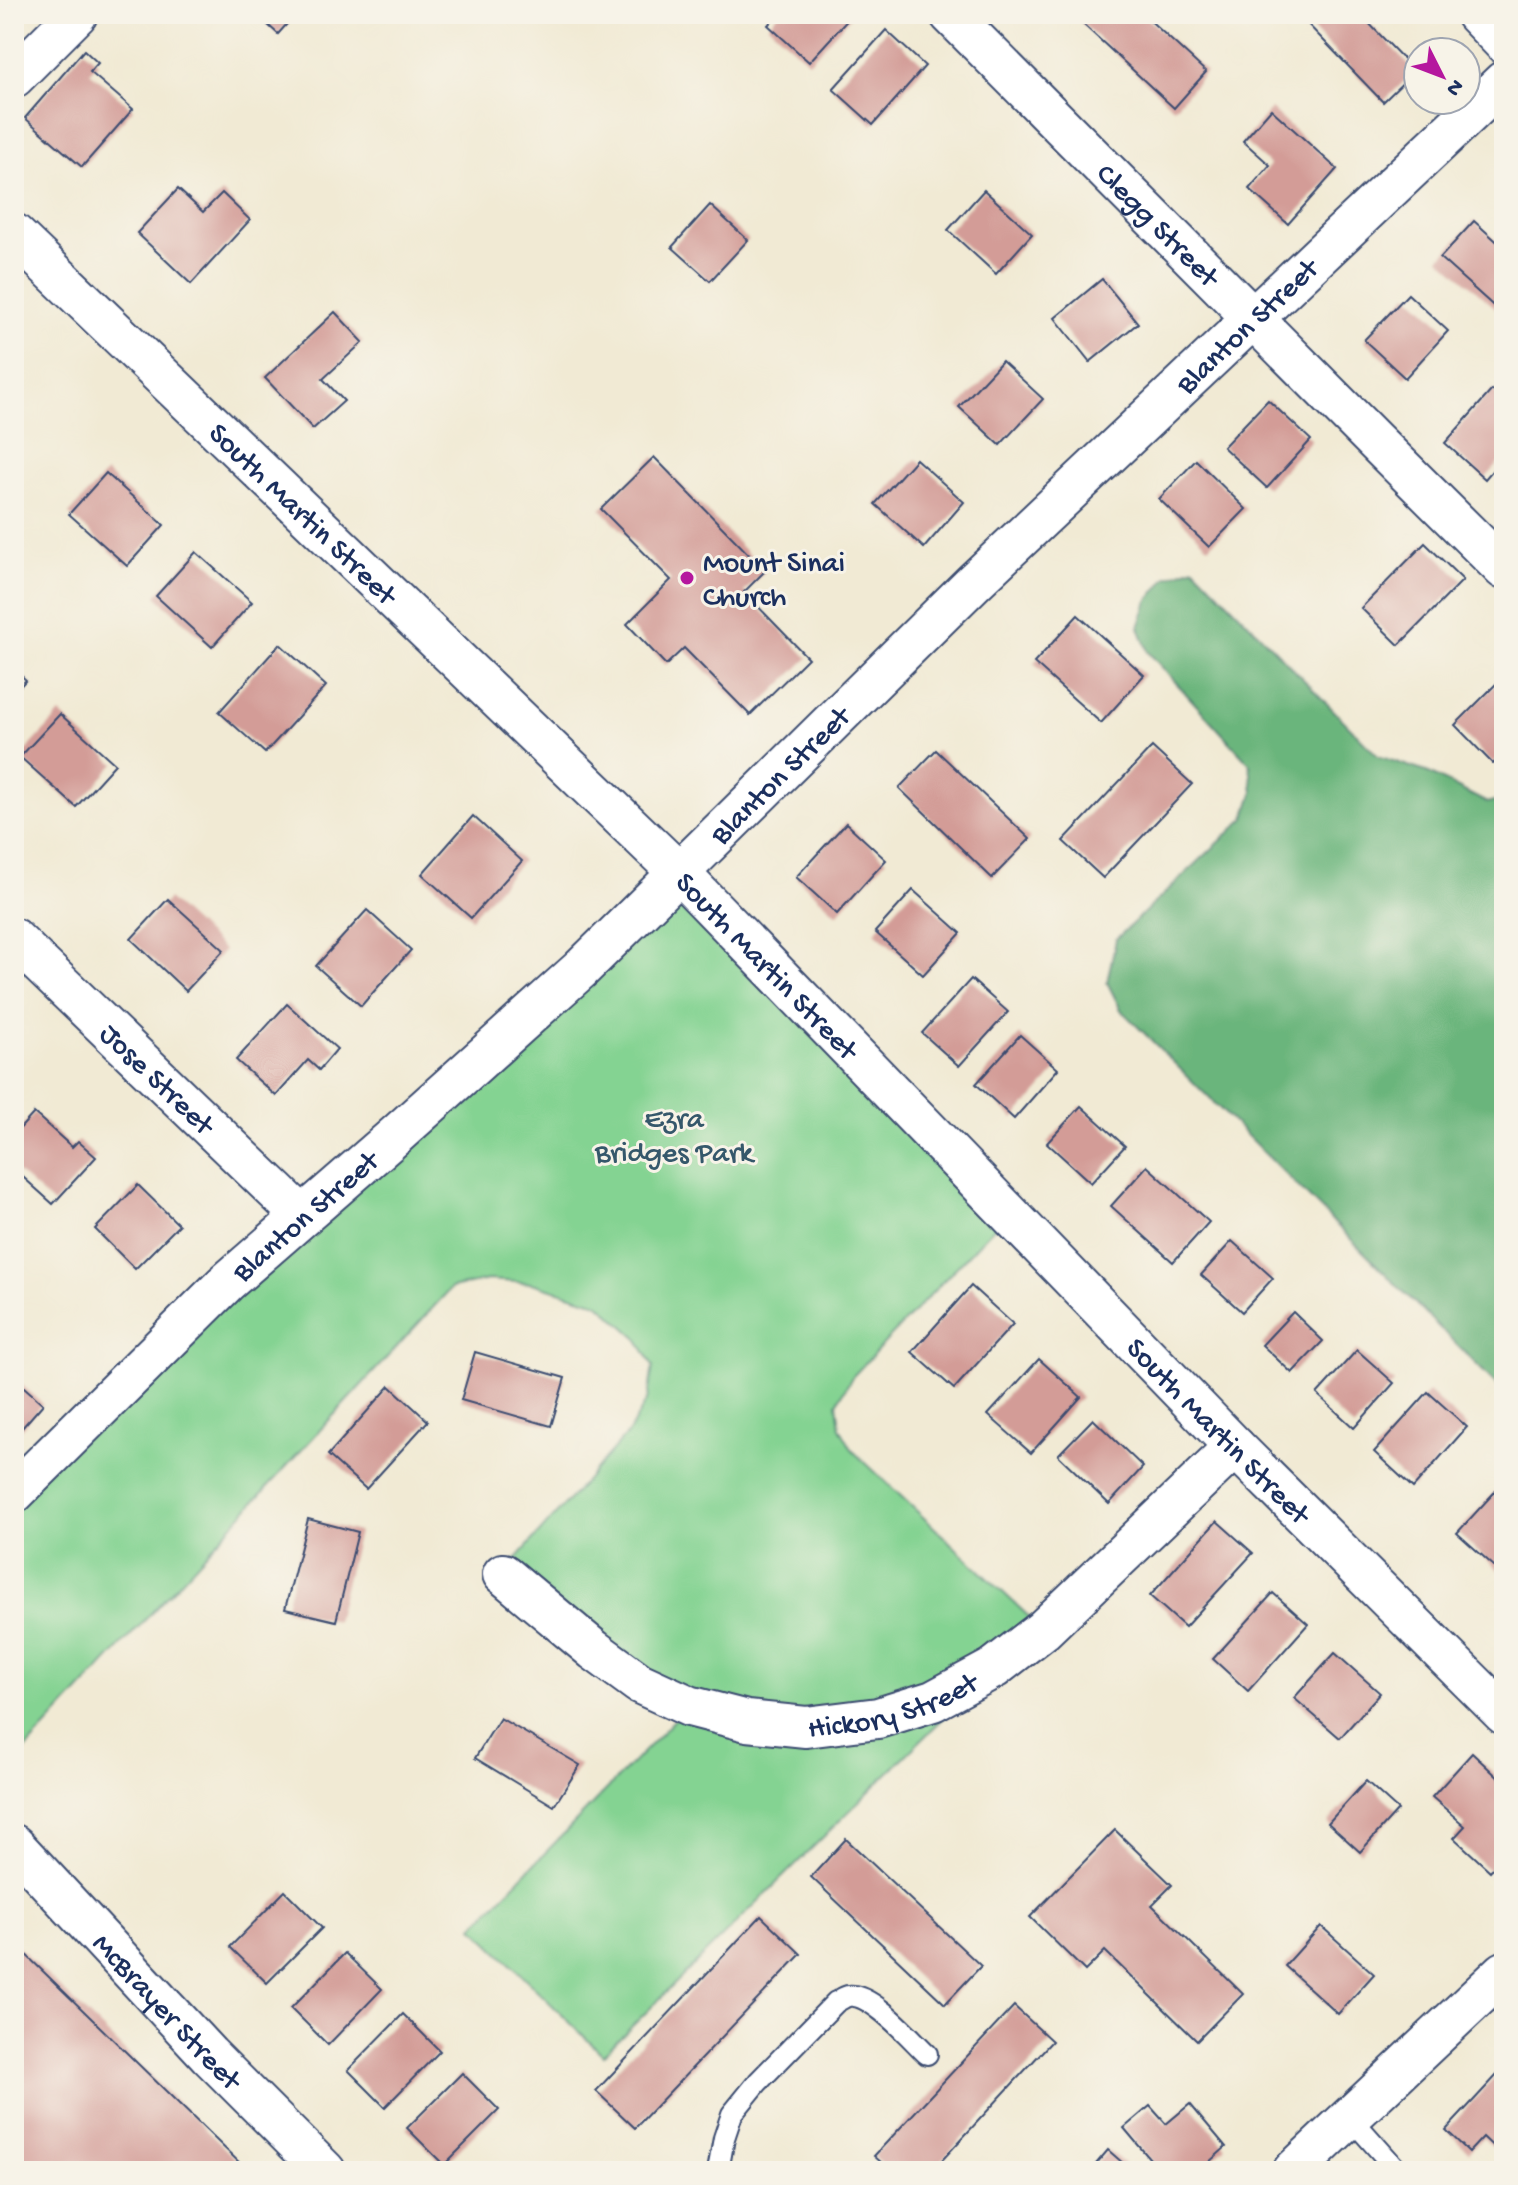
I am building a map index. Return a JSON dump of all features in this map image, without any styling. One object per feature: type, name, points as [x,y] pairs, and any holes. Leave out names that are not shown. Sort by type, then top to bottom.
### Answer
[{"type":"street","points":[[14,77],[77,14]]},
{"type":"street","name":"Clegg Street","points":[[950,14],[1504,569]]},
{"type":"street","points":[[1476,14],[1504,43]]},
{"type":"street","name":"Blanton Street","points":[[14,1493],[226,1283],[581,969],[974,582],[1504,81]]},
{"type":"street","name":"South Martin Street","points":[[14,234],[679,873],[1235,1447],[1504,1714]]},
{"type":"street","name":"Jose Street","points":[[14,939],[302,1216]]},
{"type":"street","name":"Hickory Street","points":[[503,1574],[639,1683],[689,1706],[747,1721],[806,1727],[878,1718],[933,1701],[994,1668],[1043,1630],[1235,1447]]},
{"type":"street","name":"McBrayer Street","points":[[14,1845],[209,2055],[325,2171]]},
{"type":"street","points":[[1293,2171],[1504,1972]]},
{"type":"lane","points":[[718,2171],[732,2114],[758,2082],[836,2002],[848,1996],[862,1998],[880,2010],[927,2054]]},
{"type":"lane","points":[[1350,2117],[1398,2171]]},
{"type":"green space","points":[[1194,567],[1378,756],[1429,773],[1487,803],[1504,798],[1504,1392],[1121,1010],[1107,982],[1116,939],[1245,818],[1253,793],[1250,764],[1148,652],[1139,627],[1148,601],[1167,577]]},
{"type":"green space","name":"Ezra Bridges Park","points":[[679,873],[1008,1213],[852,1377],[837,1403],[840,1428],[853,1451],[1043,1630],[994,1668],[603,2055],[473,1927],[688,1706],[503,1574],[629,1432],[648,1398],[653,1366],[637,1338],[598,1303],[532,1283],[488,1280],[451,1288],[14,1762],[14,1493]]},
{"type":"building","points":[[256,14],[296,14],[278,34]]},
{"type":"building","points":[[778,14],[853,14],[809,62],[768,25]]},
{"type":"building","points":[[1072,14],[1143,14],[1206,72],[1174,108]]},
{"type":"building","points":[[1298,14],[1360,14],[1402,58],[1402,84],[1383,102]]},
{"type":"building","points":[[886,30],[925,66],[873,125],[833,89]]},
{"type":"building","points":[[84,50],[98,63],[90,72],[133,109],[82,167],[25,118]]},
{"type":"building","points":[[1271,109],[1337,169],[1288,224],[1249,189],[1270,165],[1243,141]]},
{"type":"building","points":[[178,189],[203,212],[222,193],[250,220],[191,284],[137,233]]},
{"type":"building","points":[[984,190],[1032,234],[996,274],[948,230]]},
{"type":"building","points":[[710,205],[748,240],[710,281],[672,247]]},
{"type":"building","points":[[1474,221],[1504,248],[1504,306],[1499,311],[1440,258]]},
{"type":"building","points":[[1102,279],[1138,323],[1090,362],[1055,318]]},
{"type":"building","points":[[1408,294],[1448,331],[1405,378],[1364,340]]},
{"type":"building","points":[[335,312],[363,342],[323,379],[344,401],[313,429],[265,378]]},
{"type":"building","points":[[1002,361],[1043,399],[1000,445],[959,407]]},
{"type":"building","points":[[1492,390],[1504,401],[1504,457],[1485,479],[1445,443]]},
{"type":"building","points":[[1268,400],[1311,440],[1267,488],[1223,447]]},
{"type":"building","points":[[654,457],[765,571],[744,592],[808,658],[750,715],[684,648],[666,665],[627,624],[671,580],[601,509]]},
{"type":"building","points":[[916,459],[964,502],[924,548],[875,504]]},
{"type":"building","points":[[1196,460],[1246,509],[1209,547],[1159,499]]},
{"type":"building","points":[[106,473],[164,525],[127,566],[69,514]]},
{"type":"building","points":[[1425,543],[1463,580],[1399,645],[1361,608]]},
{"type":"building","points":[[196,552],[252,602],[212,647],[156,596]]},
{"type":"building","points":[[1078,615],[1144,675],[1101,723],[1034,663]]},
{"type":"building","points":[[280,644],[326,686],[265,753],[219,712]]},
{"type":"building","points":[[14,669],[26,680],[14,693]]},
{"type":"building","points":[[1504,676],[1504,753],[1493,764],[1455,725]]},
{"type":"building","points":[[60,714],[115,764],[76,807],[20,757]]},
{"type":"building","points":[[1152,747],[1192,784],[1103,878],[1063,841]]},
{"type":"building","points":[[936,750],[1030,839],[992,878],[899,788]]},
{"type":"building","points":[[473,816],[522,861],[471,918],[422,874]]},
{"type":"building","points":[[846,823],[886,860],[837,914],[796,877]]},
{"type":"building","points":[[913,890],[961,933],[923,975],[875,932]]},
{"type":"building","points":[[168,899],[224,950],[186,991],[131,939]]},
{"type":"building","points":[[367,910],[411,950],[361,1006],[316,966]]},
{"type":"building","points":[[971,979],[1008,1012],[959,1066],[922,1033]]},
{"type":"building","points":[[287,1004],[337,1049],[319,1070],[308,1060],[276,1096],[236,1060]]},
{"type":"building","points":[[1020,1035],[1058,1069],[1014,1119],[976,1084]]},
{"type":"building","points":[[1081,1106],[1125,1146],[1091,1183],[1047,1143]]},
{"type":"building","points":[[34,1113],[72,1147],[78,1141],[96,1157],[53,1204],[14,1169],[14,1135]]},
{"type":"building","points":[[1147,1166],[1209,1222],[1173,1262],[1111,1206]]},
{"type":"building","points":[[138,1185],[179,1225],[135,1269],[95,1229]]},
{"type":"building","points":[[1232,1241],[1273,1278],[1242,1312],[1201,1275]]},
{"type":"building","points":[[971,1286],[1013,1324],[954,1389],[912,1352]]},
{"type":"building","points":[[1293,1312],[1323,1341],[1292,1373],[1262,1345]]},
{"type":"building","points":[[1357,1350],[1394,1383],[1354,1428],[1317,1394]]},
{"type":"building","points":[[475,1352],[565,1378],[551,1426],[461,1400]]},
{"type":"building","points":[[1039,1359],[1081,1397],[1031,1453],[988,1415]]},
{"type":"building","points":[[14,1378],[43,1404],[14,1437]]},
{"type":"building","points":[[390,1386],[428,1421],[366,1489],[328,1455]]},
{"type":"building","points":[[1428,1392],[1467,1427],[1413,1488],[1374,1452]]},
{"type":"building","points":[[1093,1419],[1143,1467],[1109,1504],[1058,1455]]},
{"type":"building","points":[[1504,1485],[1504,1575],[1457,1533]]},
{"type":"building","points":[[308,1519],[358,1532],[336,1621],[285,1609]]},
{"type":"building","points":[[1217,1521],[1253,1553],[1185,1627],[1150,1596]]},
{"type":"building","points":[[1273,1593],[1308,1624],[1248,1691],[1213,1659]]},
{"type":"building","points":[[1335,1653],[1380,1693],[1340,1738],[1294,1698]]},
{"type":"building","points":[[500,1718],[580,1765],[554,1806],[475,1758]]},
{"type":"building","points":[[1472,1753],[1504,1783],[1504,1856],[1490,1871],[1454,1838],[1465,1826],[1432,1797]]},
{"type":"building","points":[[1366,1781],[1398,1810],[1360,1852],[1328,1823]]},
{"type":"building","points":[[1115,1830],[1172,1885],[1152,1905],[1243,1994],[1197,2041],[1105,1951],[1085,1971],[1030,1917]]},
{"type":"building","points":[[846,1839],[981,1966],[945,2004],[811,1877]]},
{"type":"building","points":[[285,1891],[322,1928],[267,1983],[230,1947]]},
{"type":"building","points":[[761,1916],[801,1954],[635,2128],[596,2091]]},
{"type":"building","points":[[1321,1926],[1374,1974],[1338,2014],[1285,1966]]},
{"type":"building","points":[[14,1943],[248,2171],[14,2171]]},
{"type":"building","points":[[345,1953],[382,1989],[328,2045],[291,2008]]},
{"type":"building","points":[[1014,2006],[1052,2041],[932,2171],[891,2171],[874,2156]]},
{"type":"building","points":[[403,2014],[440,2051],[385,2107],[348,2070]]},
{"type":"building","points":[[462,2073],[499,2110],[444,2165],[407,2128]]},
{"type":"building","points":[[1498,2074],[1504,2080],[1504,2157],[1483,2137],[1469,2152],[1446,2130]]},
{"type":"building","points":[[1190,2104],[1226,2147],[1199,2171],[1160,2171],[1124,2128],[1150,2106],[1166,2124]]},
{"type":"building","points":[[1108,2150],[1132,2171],[1090,2171]]},
{"type":"place","name":"Mount Sinai Church","points":[[687,578]]}]
